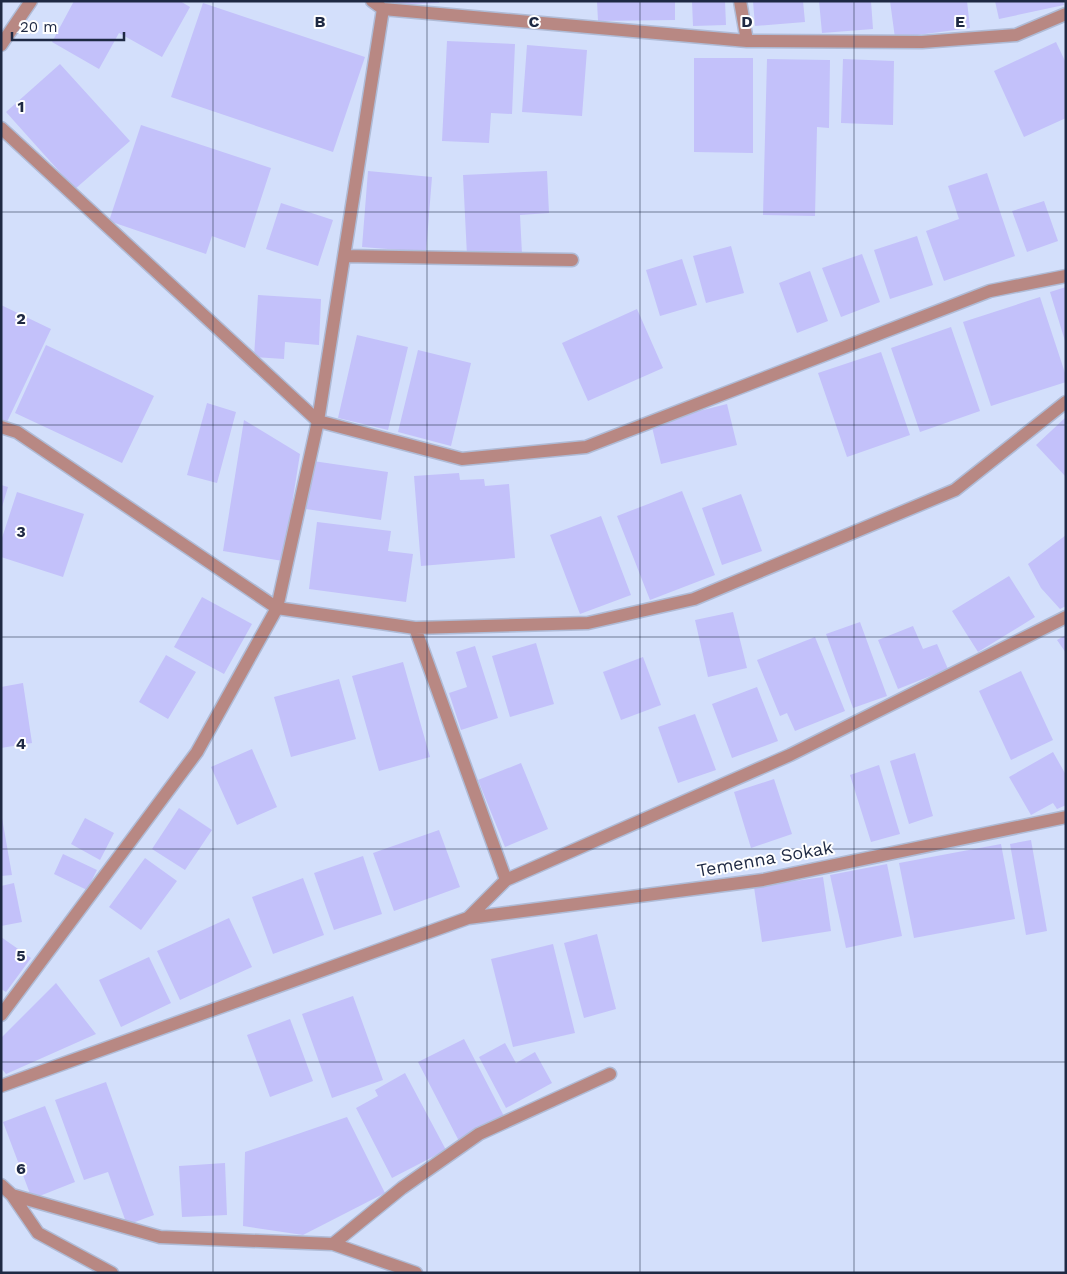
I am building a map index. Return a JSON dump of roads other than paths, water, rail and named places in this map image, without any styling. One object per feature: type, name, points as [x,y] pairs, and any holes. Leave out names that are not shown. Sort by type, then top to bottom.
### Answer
[{"type":"street","points":[[1,45],[31,1]]},
{"type":"street","points":[[372,1],[383,9],[747,41],[922,42],[1016,35],[1066,14]]},
{"type":"street","points":[[740,1],[747,41]]},
{"type":"street","points":[[1,1015],[197,752],[277,608],[318,421],[383,9]]},
{"type":"street","points":[[1,128],[318,421],[462,459],[586,447],[990,291],[1066,276]]},
{"type":"street","points":[[344,256],[572,260]]},
{"type":"street","points":[[1,427],[17,432],[277,608],[415,628],[588,624],[694,599],[955,490],[1066,402]]},
{"type":"street","points":[[1,1086],[468,918],[506,880],[790,755],[1066,618]]},
{"type":"street","points":[[415,628],[506,880]]},
{"type":"street","name":"Temenna Sokak","points":[[468,918],[764,880],[1066,816]]},
{"type":"street","points":[[333,1244],[402,1188],[479,1134],[610,1074]]},
{"type":"street","points":[[1,1184],[12,1195],[38,1233],[112,1273]]},
{"type":"street","points":[[12,1195],[160,1237],[333,1244],[416,1273]]}]
